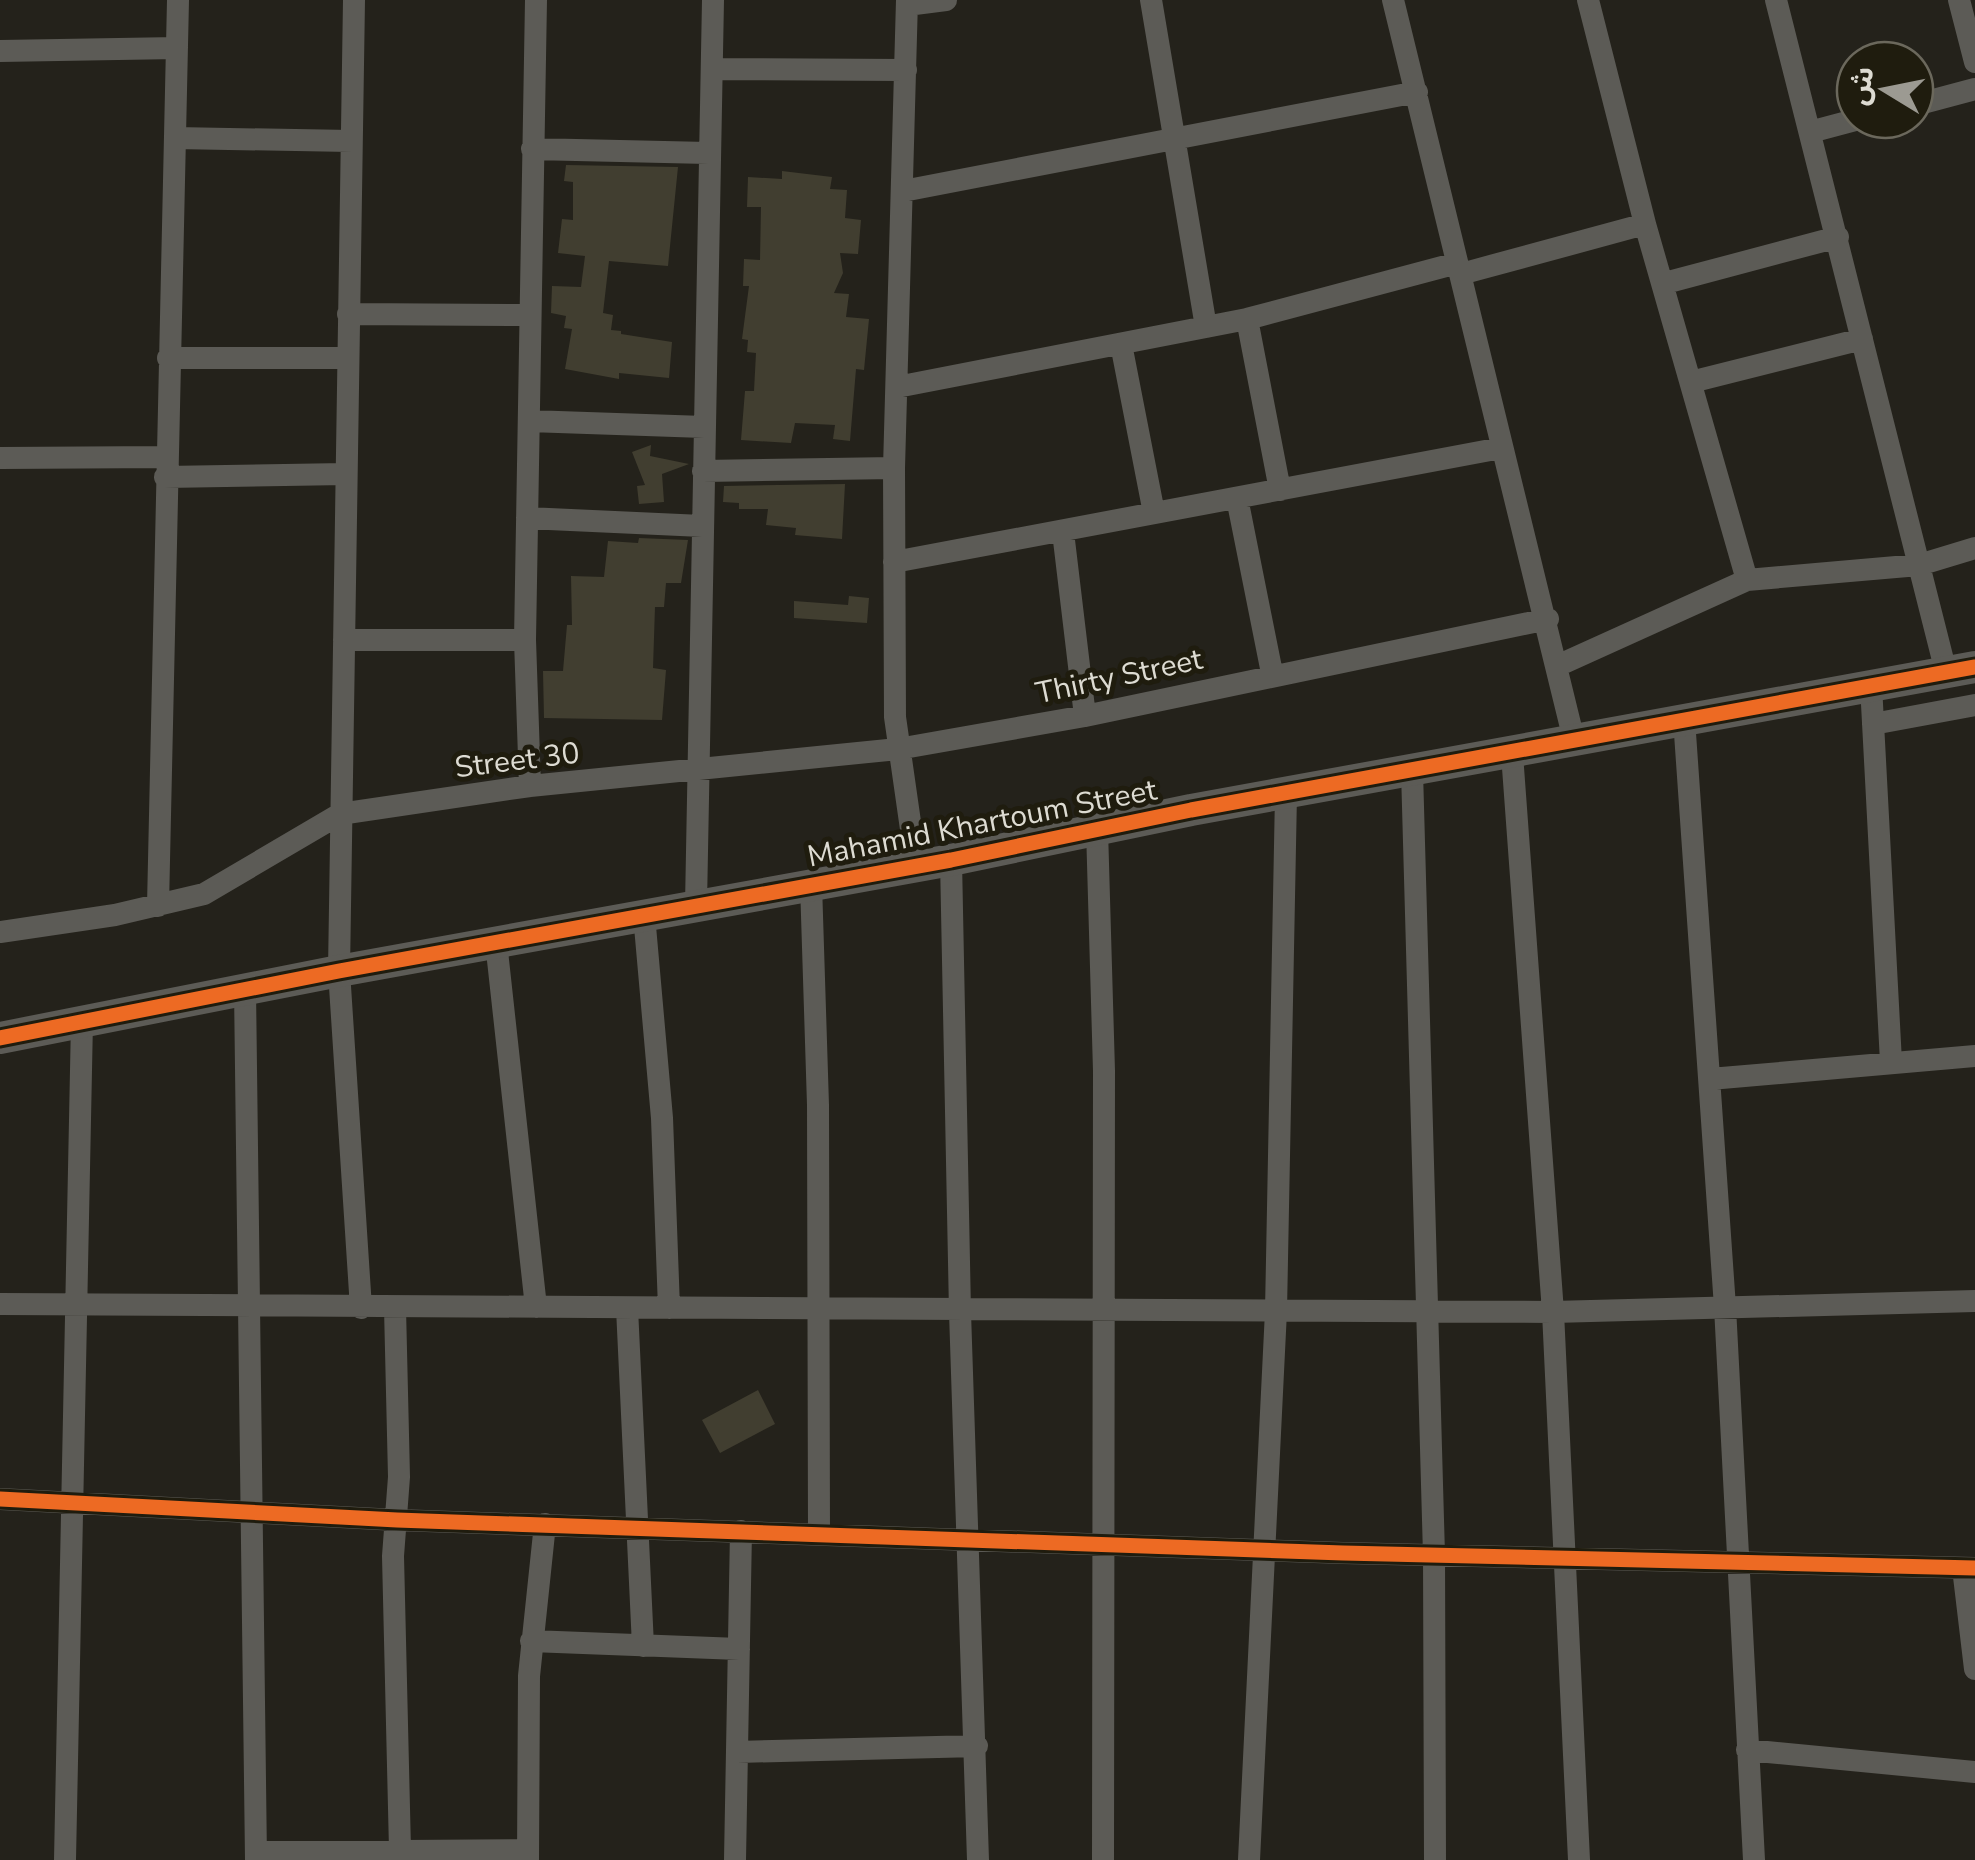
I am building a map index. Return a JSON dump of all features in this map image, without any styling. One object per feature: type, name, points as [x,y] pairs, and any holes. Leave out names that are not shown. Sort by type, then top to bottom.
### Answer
[{"type":"street","points":[[158,906],[178,0]]},
{"type":"street","points":[[354,0],[339,970],[362,1308]]},
{"type":"street","points":[[530,786],[525,640],[536,0]]},
{"type":"street","points":[[696,905],[713,0]]},
{"type":"street","points":[[916,864],[898,749],[894,562],[907,3],[946,0]]},
{"type":"street","points":[[1150,0],[1206,326]]},
{"type":"street","points":[[1393,0],[1501,448],[1548,618],[1574,740]]},
{"type":"street","points":[[1588,0],[1645,224],[1665,282],[1747,580]]},
{"type":"street","points":[[1776,0],[1919,565],[1960,669]]},
{"type":"street","points":[[1959,0],[1975,62]]},
{"type":"street","points":[[0,51],[177,48]]},
{"type":"street","points":[[712,69],[906,70]]},
{"type":"street","points":[[1935,100],[1975,90]]},
{"type":"street","points":[[903,191],[1417,92]]},
{"type":"street","points":[[1810,132],[1835,125]]},
{"type":"street","points":[[175,138],[351,141]]},
{"type":"street","points":[[532,149],[708,153]]},
{"type":"street","points":[[897,387],[1247,319],[1645,224]]},
{"type":"street","points":[[1665,282],[1838,238]]},
{"type":"street","points":[[348,314],[530,315]]},
{"type":"street","points":[[1247,319],[1280,490]]},
{"type":"street","points":[[1690,382],[1862,339]]},
{"type":"street","points":[[1121,344],[1154,513]]},
{"type":"street","points":[[168,358],[348,358]]},
{"type":"street","points":[[528,421],[704,427]]},
{"type":"street","points":[[894,562],[1501,448]]},
{"type":"street","points":[[0,458],[345,474]]},
{"type":"street","points":[[702,471],[894,468]]},
{"type":"street","points":[[1237,498],[1272,674]]},
{"type":"street","points":[[527,518],[702,526]]},
{"type":"street","points":[[1063,532],[1085,716]]},
{"type":"street","points":[[1556,666],[1747,580],[1919,565],[1975,548]]},
{"type":"street","name":"Thirty Street","points":[[700,772],[898,749],[1085,716],[1548,618]]},
{"type":"street","points":[[344,640],[525,640]]},
{"type":"street","name":"Mahamid Khartoum Street","points":[[0,1038],[339,970],[952,860],[1097,828],[1960,669]]},
{"type":"street","points":[[1871,685],[1890,1062]]},
{"type":"street","points":[[1873,724],[1975,706]]},
{"type":"street","points":[[1684,719],[1725,1307],[1754,1860]]},
{"type":"street","points":[[1512,754],[1554,1312],[1579,1860]]},
{"type":"street","name":"Street 30","points":[[340,814],[530,786],[700,772]]},
{"type":"street","points":[[1412,772],[1434,1554],[1435,1860]]},
{"type":"street","points":[[1249,1860],[1276,1311],[1286,794]]},
{"type":"street","points":[[0,932],[158,906],[228,882],[340,814]]},
{"type":"street","points":[[1097,828],[1105,1311],[1103,1860]]},
{"type":"street","points":[[952,860],[960,1312],[978,1860]]},
{"type":"street","points":[[810,884],[818,1105],[820,1534]]},
{"type":"street","points":[[644,915],[662,1118],[668,1308]]},
{"type":"street","points":[[496,942],[536,1307]]},
{"type":"street","points":[[244,988],[256,1856],[400,1850],[528,1855],[531,1642],[545,1524]]},
{"type":"street","points":[[65,1860],[82,1021]]},
{"type":"street","points":[[1710,1079],[1975,1056]]},
{"type":"street","points":[[0,1304],[960,1312],[1554,1312],[1975,1301]]},
{"type":"street","points":[[396,1308],[397,1520],[393,1556],[400,1850]]},
{"type":"street","points":[[627,1308],[643,1646]]},
{"type":"street","points":[[0,1499],[397,1520],[1263,1550],[1969,1568],[1975,1669]]},
{"type":"street","points":[[735,1860],[741,1531]]},
{"type":"street","points":[[531,1642],[739,1649]]},
{"type":"street","points":[[737,1752],[977,1746]]},
{"type":"street","points":[[1747,1750],[1975,1772]]},
{"type":"building","points":[[566,165],[678,167],[668,266],[609,261],[603,313],[613,315],[611,330],[672,342],[669,378],[619,373],[619,379],[565,369],[572,329],[564,328],[566,316],[551,313],[552,286],[581,287],[585,256],[558,253],[562,219],[573,220],[573,182],[564,181]]},
{"type":"building","points":[[782,171],[832,177],[830,189],[847,190],[845,218],[861,220],[858,254],[840,253],[843,273],[834,293],[849,294],[846,317],[869,319],[864,370],[856,369],[850,441],[833,439],[835,425],[795,423],[791,443],[741,440],[745,391],[754,391],[756,353],[747,352],[748,340],[742,339],[749,286],[743,286],[744,259],[760,260],[761,207],[747,207],[748,177],[782,179]]},
{"type":"building","points":[[651,445],[650,456],[689,464],[662,474],[664,502],[639,504],[637,486],[645,485],[632,452]]},
{"type":"building","points":[[845,484],[842,539],[795,535],[796,528],[766,525],[768,509],[739,509],[739,503],[723,502],[724,486]]},
{"type":"building","points":[[639,538],[688,540],[681,583],[666,583],[664,607],[655,607],[653,668],[666,670],[662,720],[544,718],[543,671],[563,671],[567,625],[572,625],[571,576],[604,577],[608,541],[638,543]]},
{"type":"building","points":[[849,596],[869,598],[867,623],[794,618],[794,601],[848,605]]},
{"type":"building","points":[[758,1390],[775,1424],[720,1453],[702,1420]]},
{"type":"cycle path","points":[[0,1038],[339,971],[951,860],[1191,810],[1975,667]]},
{"type":"cycle path","points":[[0,1499],[397,1520],[1343,1553],[1975,1568]]}]
